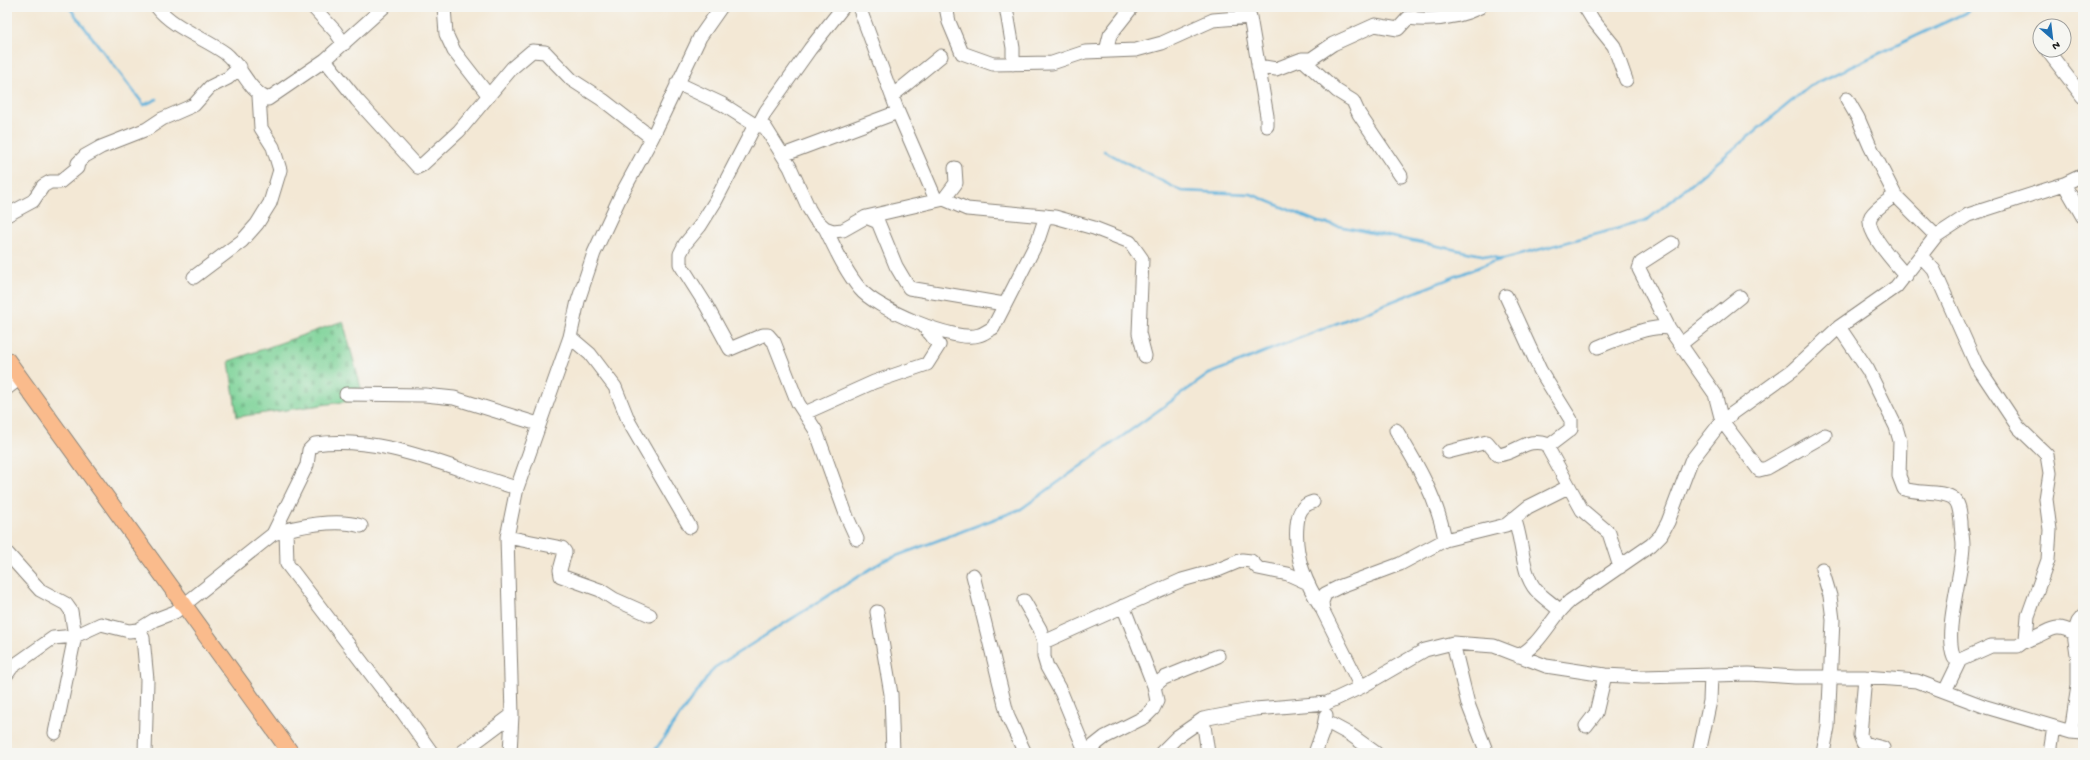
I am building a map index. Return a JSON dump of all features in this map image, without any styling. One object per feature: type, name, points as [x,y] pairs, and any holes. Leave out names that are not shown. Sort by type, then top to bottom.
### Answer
[{"type":"main road","points":[[7,360],[186,604],[292,753]]},
{"type":"street","points":[[157,7],[186,30],[226,53],[240,67],[259,96],[261,128],[273,147],[280,170],[270,203],[257,224],[242,242],[194,277]]},
{"type":"street","points":[[313,7],[336,31],[344,44]]},
{"type":"street","points":[[259,96],[268,99],[325,60],[384,7]]},
{"type":"street","points":[[444,7],[446,34],[454,51],[489,96]]},
{"type":"street","points":[[843,7],[810,49],[757,125],[715,202],[700,226],[685,244],[680,254],[680,264],[706,304],[730,349],[762,335],[768,336],[774,342],[793,393],[816,431],[847,517],[857,539]]},
{"type":"street","points":[[859,7],[898,112],[940,200]]},
{"type":"street","points":[[946,7],[962,54],[993,64],[1052,63],[1085,52],[1136,50],[1162,43],[1213,20],[1248,12],[1267,116],[1267,126]]},
{"type":"street","points":[[1006,7],[1013,48],[1013,64]]},
{"type":"street","points":[[1106,51],[1110,35],[1132,7]]},
{"type":"street","points":[[1258,66],[1276,68],[1302,59],[1311,59],[1333,44],[1367,27],[1385,25],[1398,28],[1408,18],[1428,20],[1469,12],[1480,7]]},
{"type":"street","points":[[1585,7],[1593,20],[1614,46],[1626,80]]},
{"type":"street","points":[[510,753],[512,716],[507,536],[517,488],[538,424],[570,337],[578,301],[594,253],[621,195],[652,138],[700,37],[716,9]]},
{"type":"street","points":[[325,60],[357,100],[418,167],[459,131],[512,68],[532,51],[542,51],[552,58],[572,80],[603,100],[652,138]]},
{"type":"street","points":[[892,96],[941,56]]},
{"type":"street","points":[[2053,58],[2083,97]]},
{"type":"street","points":[[1302,59],[1337,91],[1353,101],[1358,114],[1401,176]]},
{"type":"street","points":[[7,215],[33,201],[44,186],[50,182],[60,182],[78,168],[78,163],[85,156],[114,141],[147,129],[162,119],[194,104],[210,87],[228,78],[240,67]]},
{"type":"street","points":[[677,83],[722,104],[757,125],[765,127],[783,155],[809,209],[815,219],[824,228],[860,290],[886,310],[924,325],[953,334],[978,336],[993,328],[1038,240],[1046,216]]},
{"type":"street","points":[[1847,99],[1858,118],[1870,146],[1895,195],[1936,236]]},
{"type":"street","points":[[783,155],[898,112]]},
{"type":"street","points":[[940,200],[956,183],[955,168]]},
{"type":"street","points":[[1518,656],[1529,650],[1560,610],[1584,590],[1651,545],[1661,535],[1668,522],[1691,461],[1722,421],[1793,370],[1839,327],[1896,287],[1936,236],[1968,215],[2064,184],[2083,175]]},
{"type":"street","points":[[2064,184],[2083,217]]},
{"type":"street","points":[[1895,195],[1871,216],[1870,224],[1882,248],[1906,276]]},
{"type":"street","points":[[824,228],[833,231],[843,230],[866,217],[940,200],[967,209],[1046,216],[1094,228],[1130,242],[1142,259],[1139,333],[1145,356]]},
{"type":"street","points":[[866,217],[878,222],[896,266],[908,288],[1004,304]]},
{"type":"street","points":[[1672,243],[1642,263],[1639,269],[1670,328],[1715,394],[1722,421],[1758,470],[1767,468],[1825,435]]},
{"type":"street","points":[[1921,256],[1934,270],[1976,364],[2018,427],[2047,455],[2050,473],[2046,499],[2050,530],[2048,560],[2028,616],[2026,639]]},
{"type":"street","points":[[1506,296],[1540,370],[1571,420],[1571,429],[1550,445],[1549,450],[1582,510],[1609,533],[1620,567]]},
{"type":"street","points":[[1681,344],[1740,297]]},
{"type":"street","points":[[805,413],[874,382],[927,364],[939,345],[924,325]]},
{"type":"street","points":[[1598,347],[1660,326],[1670,328]]},
{"type":"street","points":[[1839,327],[1868,370],[1896,426],[1900,441],[1899,476],[1904,489],[1912,492],[1950,496],[1956,500],[1959,507],[1963,546],[1953,616],[1952,652],[1954,658],[1960,660]]},
{"type":"street","points":[[570,337],[590,354],[615,387],[629,422],[690,527]]},
{"type":"street","points":[[7,388],[20,378]]},
{"type":"street","points":[[346,394],[425,395],[454,398],[538,424]]},
{"type":"street","points":[[1396,430],[1422,474],[1438,513],[1445,540]]},
{"type":"street","points":[[1448,452],[1487,442],[1498,455],[1504,455],[1531,442],[1540,442],[1550,445]]},
{"type":"street","points":[[7,674],[12,667],[53,638],[75,636],[101,624],[130,631],[138,630],[154,620],[175,612],[186,604],[279,532],[307,465],[309,450],[315,444],[380,445],[416,454],[486,479],[517,488]]},
{"type":"street","points":[[1323,611],[1322,602],[1325,594],[1341,586],[1400,564],[1445,540],[1492,530],[1506,525],[1541,499],[1568,487]]},
{"type":"street","points":[[1313,502],[1307,503],[1301,509],[1297,520],[1296,540],[1301,567],[1361,687]]},
{"type":"street","points":[[1514,518],[1519,531],[1528,575],[1535,589],[1560,610]]},
{"type":"street","points":[[279,532],[350,522],[361,526]]},
{"type":"street","points":[[279,532],[287,564],[384,691],[402,711],[432,753]]},
{"type":"street","points":[[507,536],[562,548],[565,552],[560,570],[561,576],[600,590],[614,599],[650,615]]},
{"type":"street","points":[[7,553],[40,590],[66,604],[71,611],[75,636],[67,668],[62,704],[55,733]]},
{"type":"street","points":[[1044,642],[1182,580],[1218,570],[1242,560],[1251,561],[1258,568],[1288,574],[1308,583]]},
{"type":"street","points":[[1822,569],[1830,596],[1833,620],[1829,677],[1831,692],[1828,727],[1823,753]]},
{"type":"street","points":[[973,574],[1008,717],[1025,753]]},
{"type":"street","points":[[1024,601],[1040,629],[1044,642],[1044,657],[1047,667],[1061,692],[1086,752],[1106,737],[1145,717],[1153,709],[1157,701],[1154,686],[1123,606]]},
{"type":"street","points":[[877,612],[891,694],[893,753]]},
{"type":"street","points":[[1161,753],[1177,737],[1203,719],[1255,709],[1327,703],[1361,687],[1425,650],[1453,643],[1494,646],[1546,666],[1605,675],[1643,677],[1749,674],[1795,677],[1865,677],[1917,681],[1986,707],[2054,728],[2077,732],[2078,661],[2074,633],[2078,622],[2083,616]]},
{"type":"street","points":[[1945,692],[1960,660],[1991,646],[2018,646],[2026,639],[2034,638],[2054,628],[2064,628],[2074,633]]},
{"type":"street","points":[[138,630],[144,638],[147,680],[148,715],[145,753]]},
{"type":"street","points":[[1453,643],[1468,704],[1485,748]]},
{"type":"street","points":[[1154,686],[1164,678],[1218,656]]},
{"type":"street","points":[[1586,726],[1596,713],[1605,675]]},
{"type":"street","points":[[1699,753],[1710,701],[1711,675]]},
{"type":"street","points":[[1865,677],[1860,735],[1863,743],[1883,748]]},
{"type":"street","points":[[1315,753],[1325,722],[1327,703]]},
{"type":"street","points":[[461,753],[512,716]]},
{"type":"street","points":[[1203,719],[1208,753]]},
{"type":"street","points":[[1325,722],[1351,735],[1376,753]]},
{"type":"street","points":[[2050,753],[2054,728]]},
{"type":"green space","points":[[343,321],[364,399],[237,417],[229,361]]},
{"type":"waterway","points":[[69,7],[144,105],[157,99]]},
{"type":"waterway","points":[[653,753],[714,668],[883,561],[1021,509],[1209,374],[1489,263],[1646,221],[1810,86],[1965,13],[1972,7]]},
{"type":"waterway","points":[[1104,151],[1181,191],[1251,194],[1318,222],[1502,259]]}]
